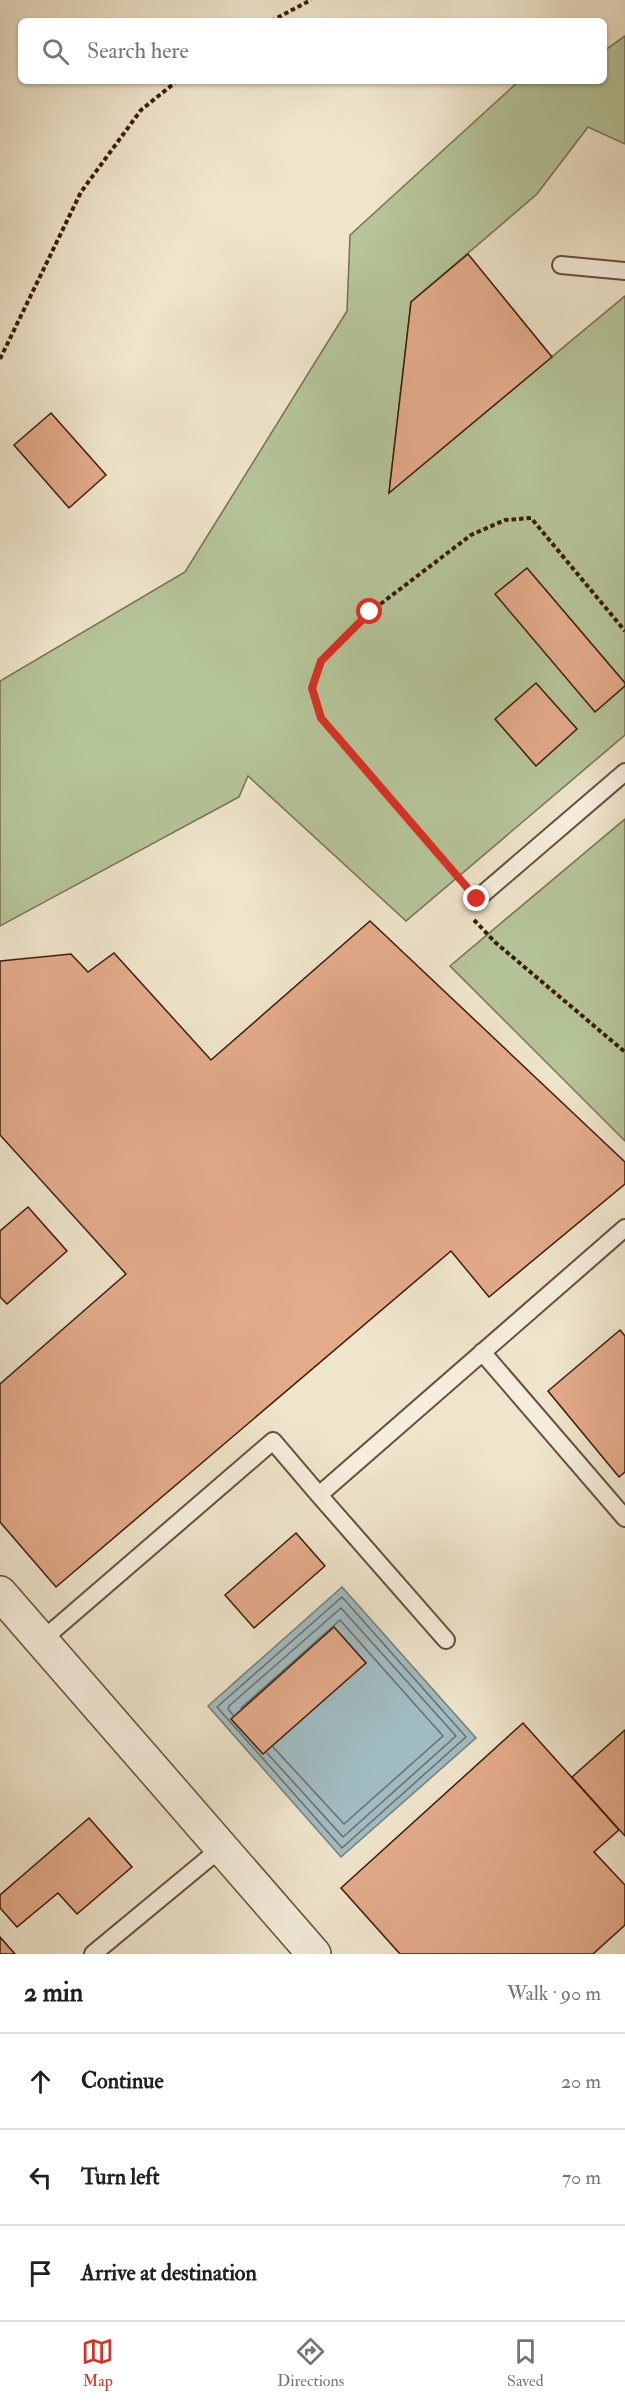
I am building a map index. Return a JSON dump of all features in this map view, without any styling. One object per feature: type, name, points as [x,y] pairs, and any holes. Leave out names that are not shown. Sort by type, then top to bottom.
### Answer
[{"type":"street","points":[[0,1593],[314,1954]]},
{"type":"lane","points":[[561,265],[625,271]]},
{"type":"lane","points":[[477,899],[625,772]]},
{"type":"lane","points":[[320,1495],[625,1228]]},
{"type":"lane","points":[[482,1352],[625,1518]]},
{"type":"lane","points":[[41,1641],[273,1441],[446,1640]]},
{"type":"lane","points":[[93,1954],[221,1848]]},
{"type":"path","points":[[277,18],[311,0]]},
{"type":"path","points":[[0,359],[81,192],[141,110],[173,84]]},
{"type":"path","points":[[625,631],[531,518],[505,519],[471,535],[370,612],[321,661],[312,688],[321,718],[477,899],[472,919],[562,1000],[625,1052]]},
{"type":"green space","points":[[625,36],[625,144],[588,127],[537,194],[411,302],[389,492],[625,296],[625,735],[406,921],[248,776],[239,797],[0,926],[0,681],[185,572],[347,311],[350,235],[516,84],[607,84],[607,49]]},
{"type":"green space","points":[[625,819],[625,1141],[450,966]]},
{"type":"water","points":[[342,1587],[476,1738],[341,1857],[208,1706]]},
{"type":"building","points":[[468,254],[552,357],[389,493],[411,302]]},
{"type":"building","points":[[51,413],[106,475],[69,508],[14,445]]},
{"type":"building","points":[[527,568],[625,683],[625,686],[595,712],[495,594]]},
{"type":"building","points":[[536,683],[577,729],[536,766],[495,719]]},
{"type":"building","points":[[370,921],[625,1162],[625,1184],[489,1297],[451,1251],[56,1587],[0,1522],[0,1384],[126,1274],[0,1135],[0,961],[71,954],[88,972],[114,953],[211,1060]]},
{"type":"building","points":[[28,1207],[67,1251],[7,1304],[0,1297],[0,1231]]},
{"type":"building","points":[[620,1330],[625,1336],[625,1472],[619,1477],[548,1391]]},
{"type":"building","points":[[296,1533],[325,1566],[254,1628],[225,1595]]},
{"type":"building","points":[[334,1627],[366,1663],[263,1754],[231,1719]]},
{"type":"building","points":[[523,1723],[619,1830],[594,1852],[625,1885],[625,1925],[593,1954],[400,1954],[341,1888]]},
{"type":"building","points":[[625,1730],[625,1836],[572,1777]]},
{"type":"building","points":[[89,1818],[132,1867],[77,1914],[58,1893],[17,1927],[0,1908],[0,1895]]},
{"type":"building","points":[[0,1937],[15,1954],[0,1954]]},
{"type":"route","points":[[370,612],[321,661],[312,688],[321,718],[477,899]]}]
